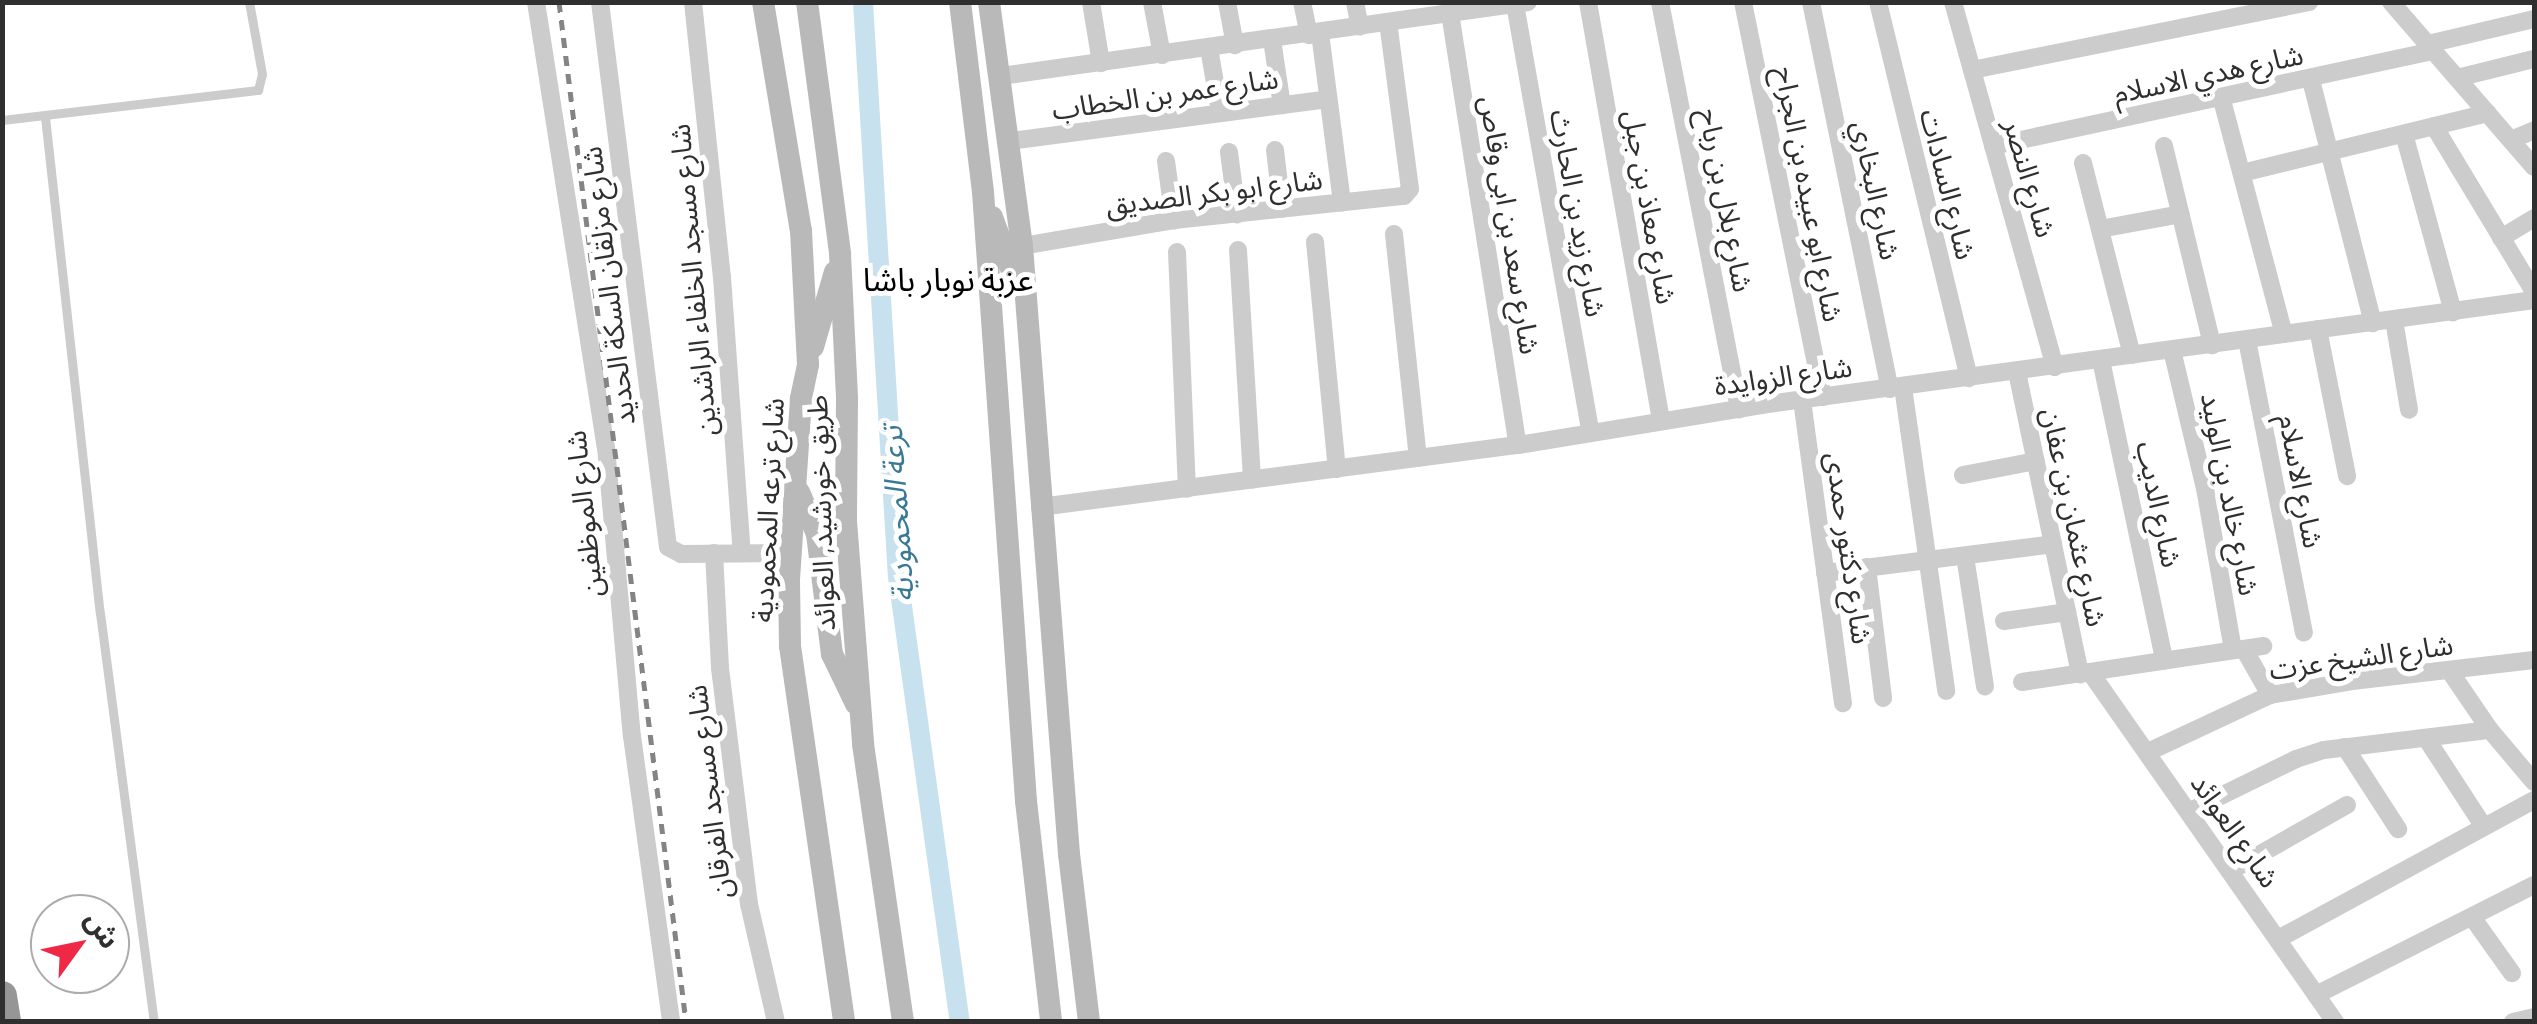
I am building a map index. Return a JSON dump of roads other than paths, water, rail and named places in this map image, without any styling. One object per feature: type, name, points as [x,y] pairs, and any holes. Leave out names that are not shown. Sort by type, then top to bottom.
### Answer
[{"type":"highway","points":[[2,996],[6,1022]]},
{"type":"main road","name":"شارع ترعه المحمودية","points":[[763,2],[801,231],[808,365],[801,399],[790,646],[844,1022]]},
{"type":"main road","name":"طريق خورشيد, العوائد","points":[[806,2],[840,254],[847,399],[846,521],[859,708],[903,1022]]},
{"type":"main road","points":[[960,2],[983,192],[1026,801],[1051,1022]]},
{"type":"main road","points":[[989,2],[1022,246],[1069,854],[1089,1022]]},
{"type":"main road","points":[[983,192],[1027,312]]},
{"type":"main road","points":[[808,365],[840,254]]},
{"type":"main road","points":[[797,489],[814,524],[832,654],[859,708]]},
{"type":"street","name":"شارع الموظفين","points":[[536,2],[606,446],[632,736],[671,1022]]},
{"type":"street","name":"شارع مزلقان السكة الحديد","points":[[600,2],[667,543],[681,554],[714,553]]},
{"type":"street","name":"شارع مسجد الخلفاء الراشدين","points":[[693,2],[722,278],[742,554]]},
{"type":"street","points":[[1092,2],[1101,63]]},
{"type":"street","points":[[1152,2],[1162,54]]},
{"type":"street","points":[[1227,2],[1235,45]]},
{"type":"street","points":[[1302,2],[1314,34],[1328,99],[1342,203]]},
{"type":"street","points":[[1356,2],[1360,27]]},
{"type":"street","name":"شارع معاذ بن جبل","points":[[1588,2],[1661,420]]},
{"type":"street","name":"شارع بلال بن رباح","points":[[1660,2],[1739,409]]},
{"type":"street","name":"شارع ابو عبيده بن الجراح","points":[[1743,2],[1822,397]]},
{"type":"street","name":"شارع البخاري","points":[[1811,2],[1896,388],[1928,560],[1946,691]]},
{"type":"street","name":"شارع السادات","points":[[1878,2],[1968,378]]},
{"type":"street","name":"شارع النصر","points":[[1953,2],[2055,368]]},
{"type":"street","points":[[1972,70],[2309,2]]},
{"type":"street","points":[[2391,2],[2534,167]]},
{"type":"street","points":[[1001,76],[1388,23],[1423,10],[1450,14],[1488,5],[1522,4]]},
{"type":"street","name":"شارع زيد بن الحارث","points":[[1522,4],[1590,431]]},
{"type":"street","name":"شارع سعد بن ابى وقاص","points":[[1450,14],[1518,445]]},
{"type":"street","name":"شارع هدي الاسلام","points":[[1994,146],[2311,80],[2534,19]]},
{"type":"street","name":"شارع ابو بكر الصديق","points":[[1022,246],[1174,220],[1404,196],[1410,190],[1388,23]]},
{"type":"street","points":[[1272,40],[1282,105]]},
{"type":"street","points":[[1209,48],[1220,112]]},
{"type":"street","points":[[2457,78],[2534,58]]},
{"type":"street","points":[[2311,80],[2373,322]]},
{"type":"street","name":"شارع عمر بن الخطاب","points":[[1010,142],[1328,99]]},
{"type":"street","points":[[2222,100],[2284,334]]},
{"type":"street","points":[[2242,173],[2488,113]]},
{"type":"street","points":[[2434,126],[2534,292]]},
{"type":"street","points":[[2511,140],[2534,130]]},
{"type":"street","points":[[2404,134],[2454,312]]},
{"type":"street","points":[[2164,146],[2212,344]]},
{"type":"street","points":[[1275,150],[1282,209]]},
{"type":"street","points":[[1229,152],[1237,214]]},
{"type":"street","points":[[1166,162],[1174,220]]},
{"type":"street","points":[[2083,163],[2132,355]]},
{"type":"street","points":[[2100,229],[2180,214]]},
{"type":"street","points":[[2502,238],[2534,218]]},
{"type":"street","points":[[1394,234],[1418,458]]},
{"type":"street","points":[[1315,242],[1336,469]]},
{"type":"street","points":[[1238,250],[1252,480]]},
{"type":"street","points":[[1177,252],[1187,489]]},
{"type":"street","name":"شارع الزوايدة","points":[[1040,507],[1518,445],[1822,397],[2534,300]]},
{"type":"street","points":[[2394,320],[2408,410]]},
{"type":"street","points":[[2318,330],[2348,476]]},
{"type":"street","name":"شارع الاسلام","points":[[2247,340],[2304,633]]},
{"type":"street","name":"شارع خالد بن الوليد","points":[[2172,350],[2247,648],[2270,695]]},
{"type":"street","name":"شارع الديب","points":[[2101,360],[2164,660]]},
{"type":"street","name":"شارع عثمان بن عفان","points":[[2017,372],[2067,612],[2085,673]]},
{"type":"street","name":"شارع دكتور حمدى","points":[[1802,400],[1843,703]]},
{"type":"street","points":[[1962,474],[2036,461]]},
{"type":"street","points":[[1825,573],[2052,544]]},
{"type":"street","points":[[714,553],[792,553]]},
{"type":"street","name":"شارع مسجد الفرقان","points":[[714,553],[720,668],[748,904],[776,1022]]},
{"type":"street","points":[[1965,556],[1984,686]]},
{"type":"street","points":[[1867,568],[1883,698]]},
{"type":"street","points":[[2004,621],[2067,612]]},
{"type":"street","points":[[2022,682],[2247,648]]},
{"type":"street","name":"شارع الشيخ عزت","points":[[2148,752],[2270,695],[2534,660]]},
{"type":"street","points":[[2449,670],[2490,730],[2534,782]]},
{"type":"street","name":"شارع العوائد","points":[[2085,673],[2148,752],[2336,1022]]},
{"type":"street","points":[[2190,811],[2296,758],[2344,747],[2490,730]]},
{"type":"street","points":[[2426,738],[2484,828]]},
{"type":"street","points":[[2344,747],[2398,830]]},
{"type":"street","points":[[2278,939],[2534,800]]},
{"type":"street","points":[[2232,870],[2347,805]]},
{"type":"street","points":[[2316,995],[2534,887]]},
{"type":"street","points":[[2472,917],[2512,973]]},
{"type":"street","points":[[2514,1022],[2534,1017]]},
{"type":"lane","points":[[2,120],[258,90],[262,74],[249,2]]},
{"type":"lane","points":[[45,117],[100,613],[154,1022]]},
{"type":"waterway","name":"ترعة المحمودية","points":[[863,2],[898,577],[960,1022]]},
{"type":"railway","points":[[559,2],[686,1022]]},
{"type":"district","name":"عزبة نوبار باشا","points":[[948,278]]}]
